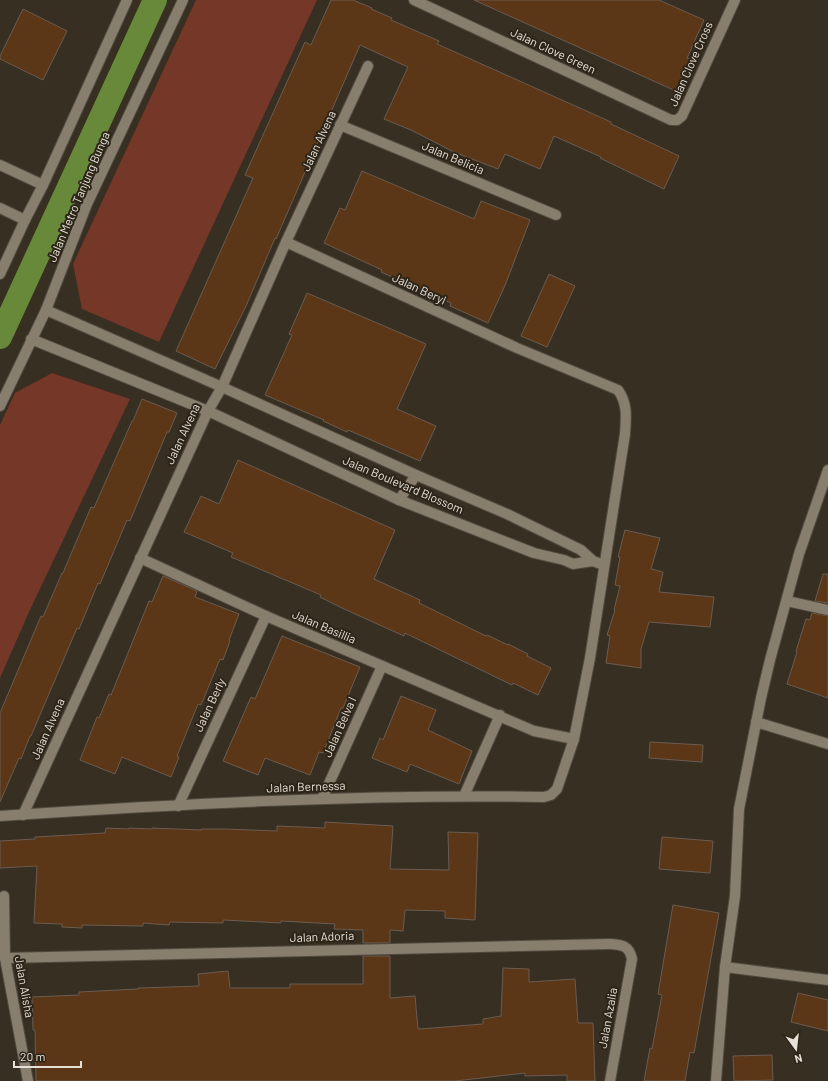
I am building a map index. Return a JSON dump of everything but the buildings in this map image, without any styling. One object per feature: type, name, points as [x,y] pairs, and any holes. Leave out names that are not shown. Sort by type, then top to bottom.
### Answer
[{"type":"street","points":[[0,274],[43,185],[127,0]]},
{"type":"street","name":"Jalan Metro Tanjung Bunga","points":[[0,406],[46,310],[87,204],[183,0]]},
{"type":"street","name":"Jalan Clove Green","points":[[414,0],[666,118],[677,120],[682,116]]},
{"type":"street","name":"Jalan Clove Cross","points":[[682,116],[732,1]]},
{"type":"street","name":"Jalan Alvena","points":[[23,815],[208,411],[222,387],[286,242],[368,66]]},
{"type":"street","name":"Jalan Belicia","points":[[340,125],[556,215]]},
{"type":"street","points":[[0,165],[43,185]]},
{"type":"street","points":[[0,208],[25,220]]},
{"type":"street","name":"Jalan Beryl","points":[[286,242],[542,358],[618,390],[623,398],[626,416],[625,434],[604,565]]},
{"type":"street","name":"Jalan Boulevard Blossom","points":[[46,310],[507,514],[581,550],[593,561],[604,565]]},
{"type":"street","name":"Jalan Boulevard Blossom","points":[[32,339],[208,411],[399,500],[534,553],[564,560],[573,564],[593,561]]},
{"type":"street","points":[[716,1081],[725,967],[735,896],[739,809],[756,722],[786,600],[799,554],[828,470]]},
{"type":"street","points":[[399,500],[416,475]]},
{"type":"street","name":"Jalan Basillia","points":[[140,558],[266,616],[534,731],[574,739]]},
{"type":"street","name":"Jalan Bernessa","points":[[0,816],[322,799],[464,796],[544,797],[551,795],[557,789],[574,739],[590,658],[604,565]]},
{"type":"street","points":[[786,600],[828,610]]},
{"type":"street","name":"Jalan Berly","points":[[178,806],[266,616]]},
{"type":"street","name":"Jalan Belva I","points":[[322,799],[382,666]]},
{"type":"street","points":[[464,796],[500,716]]},
{"type":"street","points":[[756,722],[828,744]]},
{"type":"street","name":"Jalan Alisha","points":[[4,896],[5,958],[28,1081]]},
{"type":"street","name":"Jalan Adoria","points":[[5,958],[609,944],[624,946],[630,952],[632,959]]},
{"type":"street","name":"Jalan Azalia","points":[[610,1081],[632,959]]},
{"type":"street","points":[[725,967],[828,980]]},
{"type":"shaded area","points":[[196,0],[317,0],[159,342],[82,309],[73,264]]},
{"type":"shaded area","points":[[52,373],[130,399],[29,612],[0,678],[0,425],[15,393]]},
{"type":"waterway","points":[[0,337],[155,0]]}]
